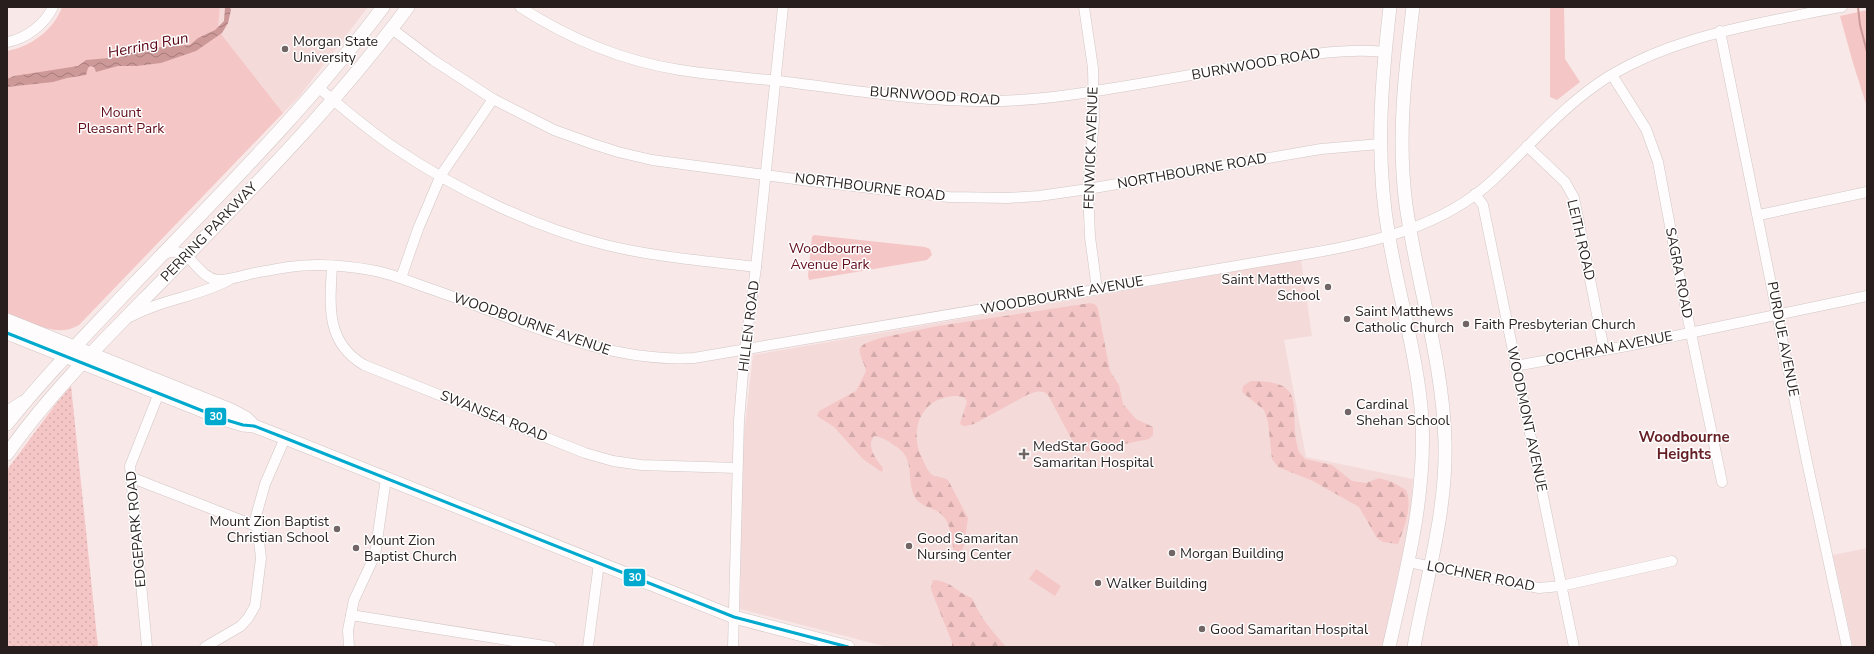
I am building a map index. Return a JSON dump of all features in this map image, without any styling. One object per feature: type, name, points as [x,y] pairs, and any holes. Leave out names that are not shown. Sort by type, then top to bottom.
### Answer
[{"type":"main road","name":"PERRING PARKWAY","points":[[7,424],[30,395],[69,352],[319,88],[383,7]]},
{"type":"main road","name":"PERRING PARKWAY","points":[[7,454],[47,403],[120,323],[186,256],[334,100],[408,7]]},
{"type":"main road","points":[[1389,647],[1408,562],[1420,495],[1423,466],[1422,416],[1416,372],[1388,236],[1381,173],[1380,121],[1390,7]]},
{"type":"main road","points":[[1413,7],[1404,79],[1402,121],[1404,181],[1410,228],[1438,365],[1444,420],[1445,469],[1443,501],[1414,647]]},
{"type":"main road","points":[[1380,121],[1402,121]]},
{"type":"main road","points":[[7,320],[69,352],[83,364],[223,419],[243,425],[254,426],[285,438],[734,617],[848,647]]},
{"type":"main road","points":[[7,334],[69,352],[92,354],[231,410],[246,418],[254,426]]},
{"type":"street","points":[[7,42],[18,39],[34,30],[47,17],[53,7]]},
{"type":"street","name":"BURNWOOD ROAD","points":[[520,7],[563,32],[602,49],[629,58],[678,70],[879,94],[960,101],[1032,99],[1094,91],[1325,52],[1365,50],[1385,52]]},
{"type":"street","name":"HILLEN ROAD","points":[[733,647],[736,468],[745,349],[756,267],[783,7]]},
{"type":"street","name":"FENWICK AVENUE","points":[[1084,7],[1093,68],[1094,120],[1088,189],[1090,237],[1097,289]]},
{"type":"street","name":"WOODBOURNE AVENUE","points":[[186,256],[206,276],[216,280],[230,279],[291,267],[332,266],[377,272],[401,278],[599,348],[632,355],[678,359],[694,358],[1325,251],[1388,236],[1432,220],[1491,182],[1569,106],[1587,91],[1612,75],[1670,47],[1720,31],[1840,7]]},
{"type":"street","name":"NORTHBOURNE ROAD","points":[[392,29],[433,60],[493,99],[554,130],[618,152],[652,160],[810,181],[966,198],[1039,196],[1321,149],[1380,144]]},
{"type":"street","name":"PURDUE AVENUE","points":[[1720,31],[1759,214],[1807,462],[1847,647]]},
{"type":"street","name":"SAGRA ROAD","points":[[1612,75],[1646,129],[1655,150],[1722,482]]},
{"type":"street","points":[[319,88],[395,148],[441,175],[514,213],[547,227],[606,245],[668,257],[756,267]]},
{"type":"street","points":[[401,278],[418,229],[441,175],[493,99]]},
{"type":"street","name":"LEITH ROAD","points":[[1527,146],[1564,182],[1574,198],[1604,350]]},
{"type":"street","points":[[1759,214],[1867,192]]},
{"type":"street","name":"WOODMONT AVENUE","points":[[1474,194],[1483,205],[1574,647]]},
{"type":"street","points":[[162,254],[175,251],[186,256]]},
{"type":"street","name":"SWANSEA ROAD","points":[[332,266],[331,311],[334,328],[344,348],[364,365],[585,453],[613,461],[666,467],[736,468]]},
{"type":"street","name":"WOODBOURNE AVENUE","points":[[120,323],[145,309],[216,287],[230,279]]},
{"type":"street","name":"COCHRAN AVENUE","points":[[1516,366],[1691,333],[1867,296]]},
{"type":"street","name":"EDGEPARK ROAD","points":[[147,647],[130,466],[159,393]]},
{"type":"street","points":[[7,412],[30,395]]},
{"type":"street","points":[[205,647],[240,626],[248,618],[255,606],[261,558],[256,516],[259,501],[285,438]]},
{"type":"street","points":[[130,478],[256,526]]},
{"type":"street","points":[[348,647],[351,615],[358,588],[375,555],[386,478]]},
{"type":"street","name":"LOCHNER ROAD","points":[[1408,562],[1532,588],[1561,586],[1672,561]]},
{"type":"street","points":[[588,647],[599,563]]},
{"type":"street","points":[[351,615],[551,647]]},
{"type":"shaded area","name":"Morgan State University","points":[[220,7],[368,7],[299,97],[283,113],[218,30]]},
{"type":"shaded area","name":"MedStar Good Samaritan Hospital","points":[[1301,260],[1312,336],[1284,340],[1306,457],[1413,479],[1410,518],[1383,647],[888,647],[740,609],[742,451],[753,355]]},
{"type":"shaded area","points":[[1867,548],[1867,647],[1853,647],[1833,555]]},
{"type":"green space","name":"Mount Pleasant Park","points":[[62,7],[220,7],[218,30],[283,113],[79,325],[70,329],[62,330],[43,327],[7,313],[7,51],[24,46],[40,36],[53,23]]},
{"type":"green space","points":[[1550,7],[1564,7],[1565,59],[1580,82],[1557,100],[1550,97]]},
{"type":"green space","points":[[1867,10],[1867,107],[1840,16]]},
{"type":"green space","name":"Woodbourne Avenue Park","points":[[814,235],[925,247],[930,249],[932,255],[927,260],[809,280],[808,276],[812,237]]},
{"type":"green space","points":[[1090,303],[1096,305],[1098,309],[1110,371],[1119,385],[1123,404],[1136,419],[1153,427],[1153,435],[1149,439],[1079,453],[1046,393],[1038,392],[1029,394],[974,424],[965,426],[961,425],[960,423],[967,402],[965,398],[954,396],[937,400],[923,413],[919,421],[917,430],[918,449],[931,474],[948,480],[968,518],[964,545],[961,553],[954,552],[951,534],[944,517],[935,510],[922,504],[913,494],[909,465],[902,451],[881,437],[874,436],[871,449],[883,468],[882,472],[863,459],[834,427],[817,416],[819,411],[856,391],[866,371],[860,351],[860,348],[864,344],[880,338],[938,326]]},
{"type":"green space","points":[[1251,381],[1269,382],[1281,385],[1288,391],[1292,398],[1294,407],[1297,445],[1299,452],[1305,459],[1332,465],[1352,481],[1366,483],[1379,478],[1392,482],[1406,490],[1409,503],[1408,510],[1398,544],[1383,542],[1377,538],[1359,507],[1313,481],[1278,467],[1272,459],[1268,422],[1264,410],[1242,392],[1243,386]]},
{"type":"green space","points":[[71,386],[98,647],[7,647],[7,470],[55,405]]},
{"type":"green space","points":[[1036,569],[1061,586],[1055,596],[1029,579]]},
{"type":"green space","points":[[933,580],[950,585],[972,598],[983,618],[1006,647],[952,647],[952,642],[931,588]]},
{"type":"water","name":"Herring Run","points":[[225,7],[230,7],[231,10],[228,23],[222,33],[196,51],[161,63],[136,66],[118,66],[96,72],[94,67],[90,66],[86,75],[53,82],[7,87],[7,79],[14,76],[78,66],[86,60],[121,57],[127,53],[151,51],[160,47],[190,45],[198,38],[215,30],[224,21]]},
{"type":"waterway","points":[[1858,7],[1860,25],[1867,52]]},
{"type":"transit line","name":"30","points":[[7,333],[223,419],[243,425],[254,426],[285,438],[734,617],[848,647]]},
{"type":"place","name":"Morgan State University","points":[[285,49]]},
{"type":"place","name":"Saint Matthews School","points":[[1328,287]]},
{"type":"place","name":"Saint Matthews Catholic Church","points":[[1347,319]]},
{"type":"place","name":"Faith Presbyterian Church","points":[[1466,324]]},
{"type":"place","name":"Cardinal Shehan School","points":[[1348,412]]},
{"type":"place","name":"MedStar Good Samaritan Hospital","points":[[1024,454]]},
{"type":"place","name":"Mount Zion Baptist Christian School","points":[[337,529]]},
{"type":"place","name":"Good Samaritan Nursing Center","points":[[909,546]]},
{"type":"place","name":"Mount Zion Baptist Church","points":[[356,548]]},
{"type":"place","name":"Morgan Building","points":[[1172,553]]},
{"type":"place","name":"Walker Building","points":[[1098,583]]},
{"type":"place","name":"Good Samaritan Hospital","points":[[1202,629]]},
{"type":"district","name":"Woodbourne Heights","points":[[1684,446]]}]
